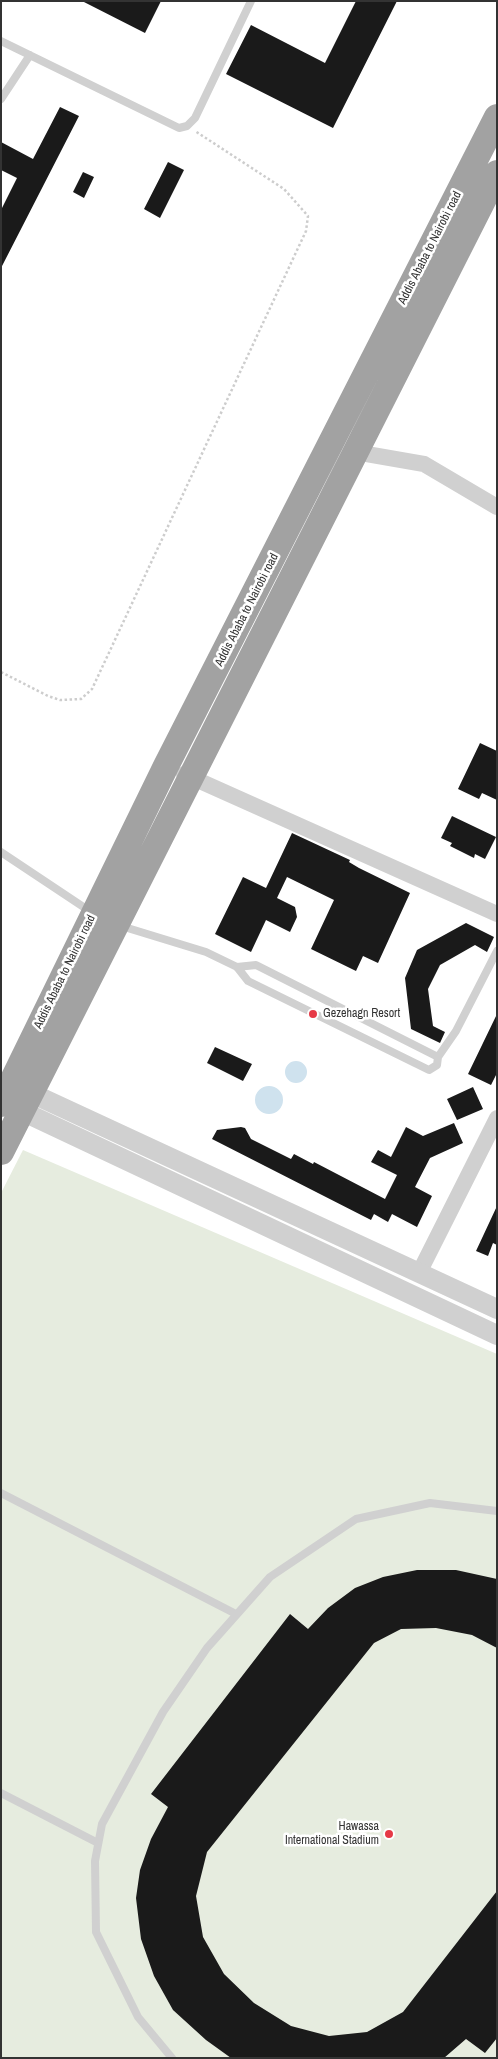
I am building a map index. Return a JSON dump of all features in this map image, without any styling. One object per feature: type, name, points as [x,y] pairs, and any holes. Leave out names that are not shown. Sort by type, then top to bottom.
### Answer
[{"type":"highway","name":"Addis Ababa to Nairobi road","points":[[1,1152],[10,1097],[93,914],[166,766],[497,117]]},
{"type":"highway","name":"Addis Ababa to Nairobi road","points":[[10,1097],[116,924],[496,176]]},
{"type":"street","points":[[472,164],[496,176]]},
{"type":"street","points":[[356,452],[424,464],[497,507]]},
{"type":"street","points":[[166,766],[497,914]]},
{"type":"street","points":[[10,1097],[419,1273],[497,1309]]},
{"type":"street","points":[[10,1097],[497,1335]]},
{"type":"street","points":[[419,1273],[497,1118]]},
{"type":"lane","points":[[1,41],[179,128],[187,126],[195,118],[251,1]]},
{"type":"lane","points":[[1,99],[30,55]]},
{"type":"lane","points":[[1,852],[93,914]]},
{"type":"lane","points":[[116,924],[206,952],[237,967],[248,981],[429,1070],[437,1065],[438,1057],[456,1032],[497,951]]},
{"type":"lane","points":[[237,967],[256,965],[438,1057]]},
{"type":"lane","points":[[1,1493],[236,1614]]},
{"type":"lane","points":[[172,2058],[138,2018],[96,1932],[95,1861],[102,1824],[163,1712],[207,1648],[270,1577],[356,1519],[430,1503],[497,1511]]},
{"type":"lane","points":[[1,1793],[98,1843]]},
{"type":"path","points":[[1,672],[48,696],[60,700],[81,699],[92,689],[306,231],[308,216],[284,189],[187,126]]},
{"type":"shaded area","points":[[23,1150],[497,1354],[497,2058],[1,2058],[1,1193]]},
{"type":"water","points":[[296,1061],[304,1064],[307,1072],[304,1080],[296,1083],[288,1080],[285,1072],[288,1064]]},
{"type":"water","points":[[269,1086],[279,1090],[283,1100],[279,1110],[269,1114],[259,1110],[255,1100],[259,1090]]},
{"type":"building","points":[[82,1],[161,1],[145,33]]},
{"type":"building","points":[[356,1],[397,1],[333,128],[226,74],[251,25],[325,63]]},
{"type":"building","points":[[60,107],[79,116],[1,268],[1,210],[17,178],[1,170],[1,142],[33,159]]},
{"type":"building","points":[[168,162],[184,170],[160,218],[144,209]]},
{"type":"building","points":[[83,172],[94,177],[84,198],[73,192]]},
{"type":"building","points":[[480,743],[497,751],[497,800],[482,793],[479,799],[458,789]]},
{"type":"building","points":[[452,816],[496,837],[485,859],[475,854],[474,858],[450,846],[452,843],[441,838]]},
{"type":"building","points":[[292,833],[350,860],[349,862],[359,868],[410,893],[378,963],[363,956],[356,971],[311,949],[334,900],[287,877],[277,898],[295,907],[297,917],[290,932],[266,920],[251,952],[215,934],[243,877],[266,888]]},
{"type":"building","points":[[466,923],[494,937],[487,952],[475,945],[440,965],[428,989],[433,1026],[445,1032],[440,1043],[411,1029],[405,978],[417,950]]},
{"type":"building","points":[[497,1014],[497,1073],[491,1085],[468,1074]]},
{"type":"building","points":[[215,1047],[252,1064],[243,1081],[207,1063]]},
{"type":"building","points":[[473,1087],[483,1109],[457,1120],[447,1099]]},
{"type":"building","points":[[454,1123],[463,1143],[430,1158],[415,1187],[432,1196],[417,1227],[392,1214],[388,1222],[374,1214],[371,1220],[212,1139],[217,1130],[245,1128],[251,1139],[291,1159],[294,1154],[313,1164],[314,1162],[385,1199],[397,1175],[371,1162],[378,1150],[391,1157],[406,1127],[423,1136]]},
{"type":"building","points":[[497,1206],[497,1245],[493,1243],[488,1256],[476,1251]]},
{"type":"building","points":[[417,1570],[456,1570],[497,1579],[497,1648],[472,1635],[436,1628],[401,1629],[374,1643],[207,1852],[196,1896],[203,1937],[224,1974],[254,2003],[291,2026],[329,2036],[367,2032],[403,2012],[497,1891],[497,2038],[485,2053],[466,2039],[444,2058],[231,2058],[206,2040],[173,2010],[154,1976],[141,1939],[136,1898],[140,1870],[151,1839],[168,1807],[151,1794],[290,1614],[308,1629],[328,1608],[355,1588],[383,1577]]},
{"type":"place","name":"Gezehagn Resort","points":[[313,1014]]},
{"type":"place","name":"Hawassa International Stadium","points":[[389,1834]]}]
